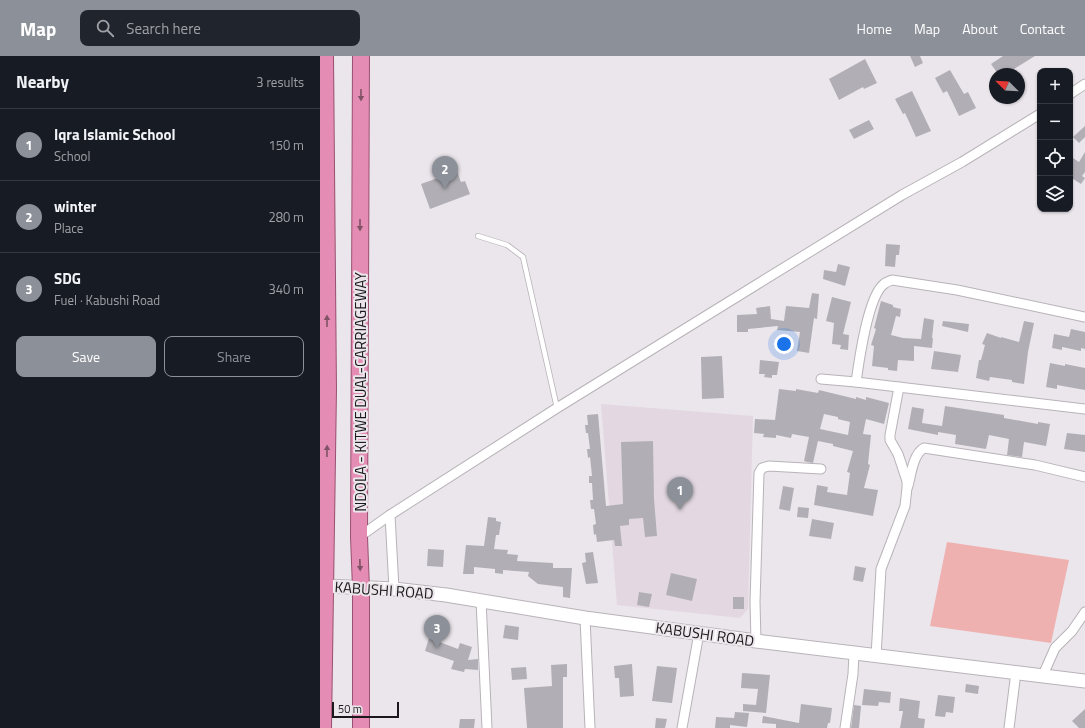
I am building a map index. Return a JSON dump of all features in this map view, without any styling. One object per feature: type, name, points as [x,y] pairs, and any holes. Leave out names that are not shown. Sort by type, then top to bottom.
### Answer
[{"type":"highway","points":[[322,728],[323,587],[328,396],[323,143],[325,56]]},
{"type":"highway","name":"NDOLA - KITWE DUAL-CARRIAGEWAY","points":[[361,56],[359,537],[361,588],[361,728]]},
{"type":"main road","name":"KABUSHI ROAD","points":[[323,587],[394,590],[481,600],[585,618],[756,641],[1085,681]]},
{"type":"street","points":[[1073,92],[1085,84]]},
{"type":"street","points":[[359,537],[390,515],[557,408],[843,231],[962,162],[1037,116]]},
{"type":"street","points":[[856,382],[861,346],[873,303],[878,291],[884,284],[892,280],[957,290],[1085,317]]},
{"type":"street","points":[[821,379],[1085,409]]},
{"type":"street","points":[[899,387],[890,440],[900,461],[907,488]]},
{"type":"street","points":[[876,656],[880,569],[905,506],[907,488],[919,451],[924,448],[1035,465],[1085,476]]},
{"type":"street","points":[[756,641],[755,602],[759,473],[762,468],[769,466],[821,469]]},
{"type":"street","points":[[390,515],[394,590]]},
{"type":"street","points":[[481,600],[487,728]]},
{"type":"street","points":[[1043,676],[1055,648],[1072,630],[1085,612]]},
{"type":"street","points":[[585,618],[590,728]]},
{"type":"street","points":[[682,728],[699,633]]},
{"type":"street","points":[[845,728],[853,674],[854,653]]},
{"type":"street","points":[[1009,728],[1016,672]]},
{"type":"lane","points":[[478,236],[507,245],[523,257],[557,408]]},
{"type":"shaded area","points":[[601,404],[753,416],[748,609],[740,618],[617,605]]},
{"type":"shaded area","points":[[947,542],[1069,560],[1051,643],[930,626]]},
{"type":"building","points":[[910,56],[920,56],[923,63],[915,67]]},
{"type":"building","points":[[1003,56],[1035,56],[1016,68],[994,68],[991,64]]},
{"type":"building","points":[[865,59],[877,83],[864,89],[863,87],[839,100],[829,79]]},
{"type":"building","points":[[950,70],[964,94],[968,92],[976,108],[959,116],[947,91],[943,93],[935,78]]},
{"type":"building","points":[[912,91],[931,131],[916,137],[905,113],[903,114],[895,99]]},
{"type":"building","points":[[869,120],[874,129],[854,139],[849,130]]},
{"type":"building","points":[[1085,126],[1085,137],[1079,143],[1073,137]]},
{"type":"building","points":[[1085,152],[1085,172],[1082,176],[1085,178],[1081,184],[1073,179],[1073,158],[1079,162]]},
{"type":"building","points":[[457,171],[461,182],[465,181],[470,194],[430,209],[421,184]]},
{"type":"building","points":[[886,244],[900,245],[899,255],[896,255],[895,267],[885,266]]},
{"type":"building","points":[[838,264],[850,267],[845,286],[823,279],[824,270],[836,272]]},
{"type":"building","points":[[812,293],[819,294],[817,319],[814,318],[809,353],[797,351],[800,332],[777,330],[778,326],[748,329],[748,332],[737,332],[737,315],[757,314],[756,308],[770,306],[771,319],[784,321],[786,306],[809,308]]},
{"type":"building","points":[[832,297],[851,302],[843,334],[849,335],[848,350],[840,349],[841,345],[832,344],[834,323],[826,321]]},
{"type":"building","points":[[881,301],[901,309],[900,317],[896,316],[891,335],[903,338],[921,339],[924,318],[934,320],[932,348],[914,346],[914,361],[898,360],[897,371],[872,366],[874,346],[871,345],[876,329],[874,328]]},
{"type":"building","points":[[943,321],[969,324],[968,332],[942,326]]},
{"type":"building","points":[[1024,321],[1034,323],[1028,352],[1024,384],[1012,382],[1012,380],[990,377],[989,381],[976,378],[979,360],[981,360],[985,345],[982,344],[987,333],[1019,342]]},
{"type":"building","points":[[1071,329],[1085,332],[1085,349],[1081,348],[1081,351],[1062,347],[1062,350],[1052,348],[1054,334],[1069,337]]},
{"type":"building","points":[[934,351],[961,355],[958,372],[931,369]]},
{"type":"building","points":[[722,356],[724,398],[702,399],[701,357]]},
{"type":"building","points":[[760,360],[779,362],[777,375],[772,375],[772,378],[764,377],[765,374],[759,374]]},
{"type":"building","points":[[1050,363],[1085,368],[1085,390],[1057,385],[1057,389],[1046,387]]},
{"type":"building","points":[[779,389],[796,391],[796,389],[818,393],[819,390],[856,399],[856,397],[866,400],[866,397],[889,403],[884,424],[866,419],[863,434],[871,435],[868,464],[870,465],[864,488],[878,490],[873,516],[814,505],[817,485],[828,487],[827,492],[847,495],[850,473],[847,472],[853,451],[833,446],[833,444],[818,441],[813,463],[804,461],[809,437],[792,434],[791,438],[776,435],[776,438],[763,437],[764,434],[754,433],[755,419],[775,420]],"holes":[[[824,414],[838,417],[838,419],[850,422],[848,435],[820,429]]]},
{"type":"building","points":[[945,406],[1004,415],[1004,418],[1038,424],[1038,422],[1050,424],[1046,446],[1024,442],[1022,457],[1007,455],[1009,439],[989,435],[986,449],[955,444],[956,435],[938,432],[938,435],[908,429],[912,407],[924,409],[922,423],[942,426]]},
{"type":"building","points":[[598,414],[606,506],[623,504],[621,442],[653,441],[654,499],[657,536],[645,537],[643,518],[629,519],[629,525],[620,526],[622,546],[615,546],[614,540],[597,542],[596,534],[594,535],[593,525],[596,524],[594,509],[591,509],[590,500],[593,500],[592,483],[589,483],[589,476],[592,476],[590,457],[588,458],[587,449],[590,449],[588,433],[586,433],[585,425],[588,425],[587,415]]},
{"type":"building","points":[[1067,433],[1085,435],[1085,452],[1064,449]]},
{"type":"building","points":[[783,486],[794,488],[790,511],[779,509]]},
{"type":"building","points":[[798,507],[809,508],[808,518],[797,517]]},
{"type":"building","points":[[488,517],[496,518],[496,521],[501,522],[499,535],[496,535],[494,549],[508,550],[507,554],[518,555],[517,561],[553,563],[553,568],[572,568],[570,598],[563,597],[563,587],[538,584],[528,576],[529,572],[503,570],[503,574],[495,573],[495,569],[474,567],[474,574],[463,574],[466,545],[484,546]]},
{"type":"building","points":[[812,519],[834,523],[831,539],[809,536]]},
{"type":"building","points":[[428,549],[444,550],[443,567],[427,566]]},
{"type":"building","points":[[593,552],[598,583],[586,584],[582,563],[586,562],[585,553]]},
{"type":"building","points":[[855,566],[866,568],[863,582],[853,580]]},
{"type":"building","points":[[671,573],[697,579],[692,601],[666,595]]},
{"type":"building","points":[[639,592],[652,594],[649,607],[637,605]]},
{"type":"building","points":[[733,597],[744,597],[744,609],[733,609]]},
{"type":"building","points":[[505,625],[519,627],[518,640],[503,638]]},
{"type":"building","points":[[429,638],[458,649],[460,643],[472,647],[468,660],[478,659],[478,670],[465,669],[464,672],[451,669],[454,661],[425,651]]},
{"type":"building","points":[[567,664],[567,677],[563,677],[563,728],[527,728],[524,688],[552,686],[551,665]]},
{"type":"building","points":[[632,664],[634,696],[620,697],[619,678],[615,678],[614,666]]},
{"type":"building","points":[[657,666],[677,668],[672,703],[652,701]]},
{"type":"building","points":[[526,667],[527,679],[512,680],[511,668]]},
{"type":"building","points":[[742,673],[770,675],[766,713],[743,711],[743,704],[756,705],[758,689],[741,688]]},
{"type":"building","points":[[966,684],[979,686],[978,694],[965,692]]},
{"type":"building","points":[[864,689],[891,692],[890,703],[879,702],[878,706],[862,705]]},
{"type":"building","points":[[938,695],[955,697],[953,713],[946,712],[945,717],[935,716]]},
{"type":"building","points":[[900,698],[920,701],[918,718],[925,719],[924,728],[900,728],[903,711],[899,711]]},
{"type":"building","points":[[801,704],[832,708],[830,723],[828,723],[827,728],[776,728],[776,724],[762,723],[763,716],[799,723]]},
{"type":"building","points":[[854,705],[861,706],[859,728],[851,728]]},
{"type":"building","points":[[1085,709],[1085,728],[1079,728],[1072,721]]},
{"type":"building","points":[[735,712],[749,713],[747,727],[730,725],[730,728],[715,728],[716,717],[734,718]]},
{"type":"building","points":[[656,718],[667,719],[665,728],[655,728]]},
{"type":"building","points":[[460,719],[475,719],[474,728],[459,728]]},
{"type":"place","name":"winter","points":[[445,189]]},
{"type":"place","name":"Iqra Islamic School","points":[[680,510]]},
{"type":"place","name":"SDG","points":[[437,648]]}]
